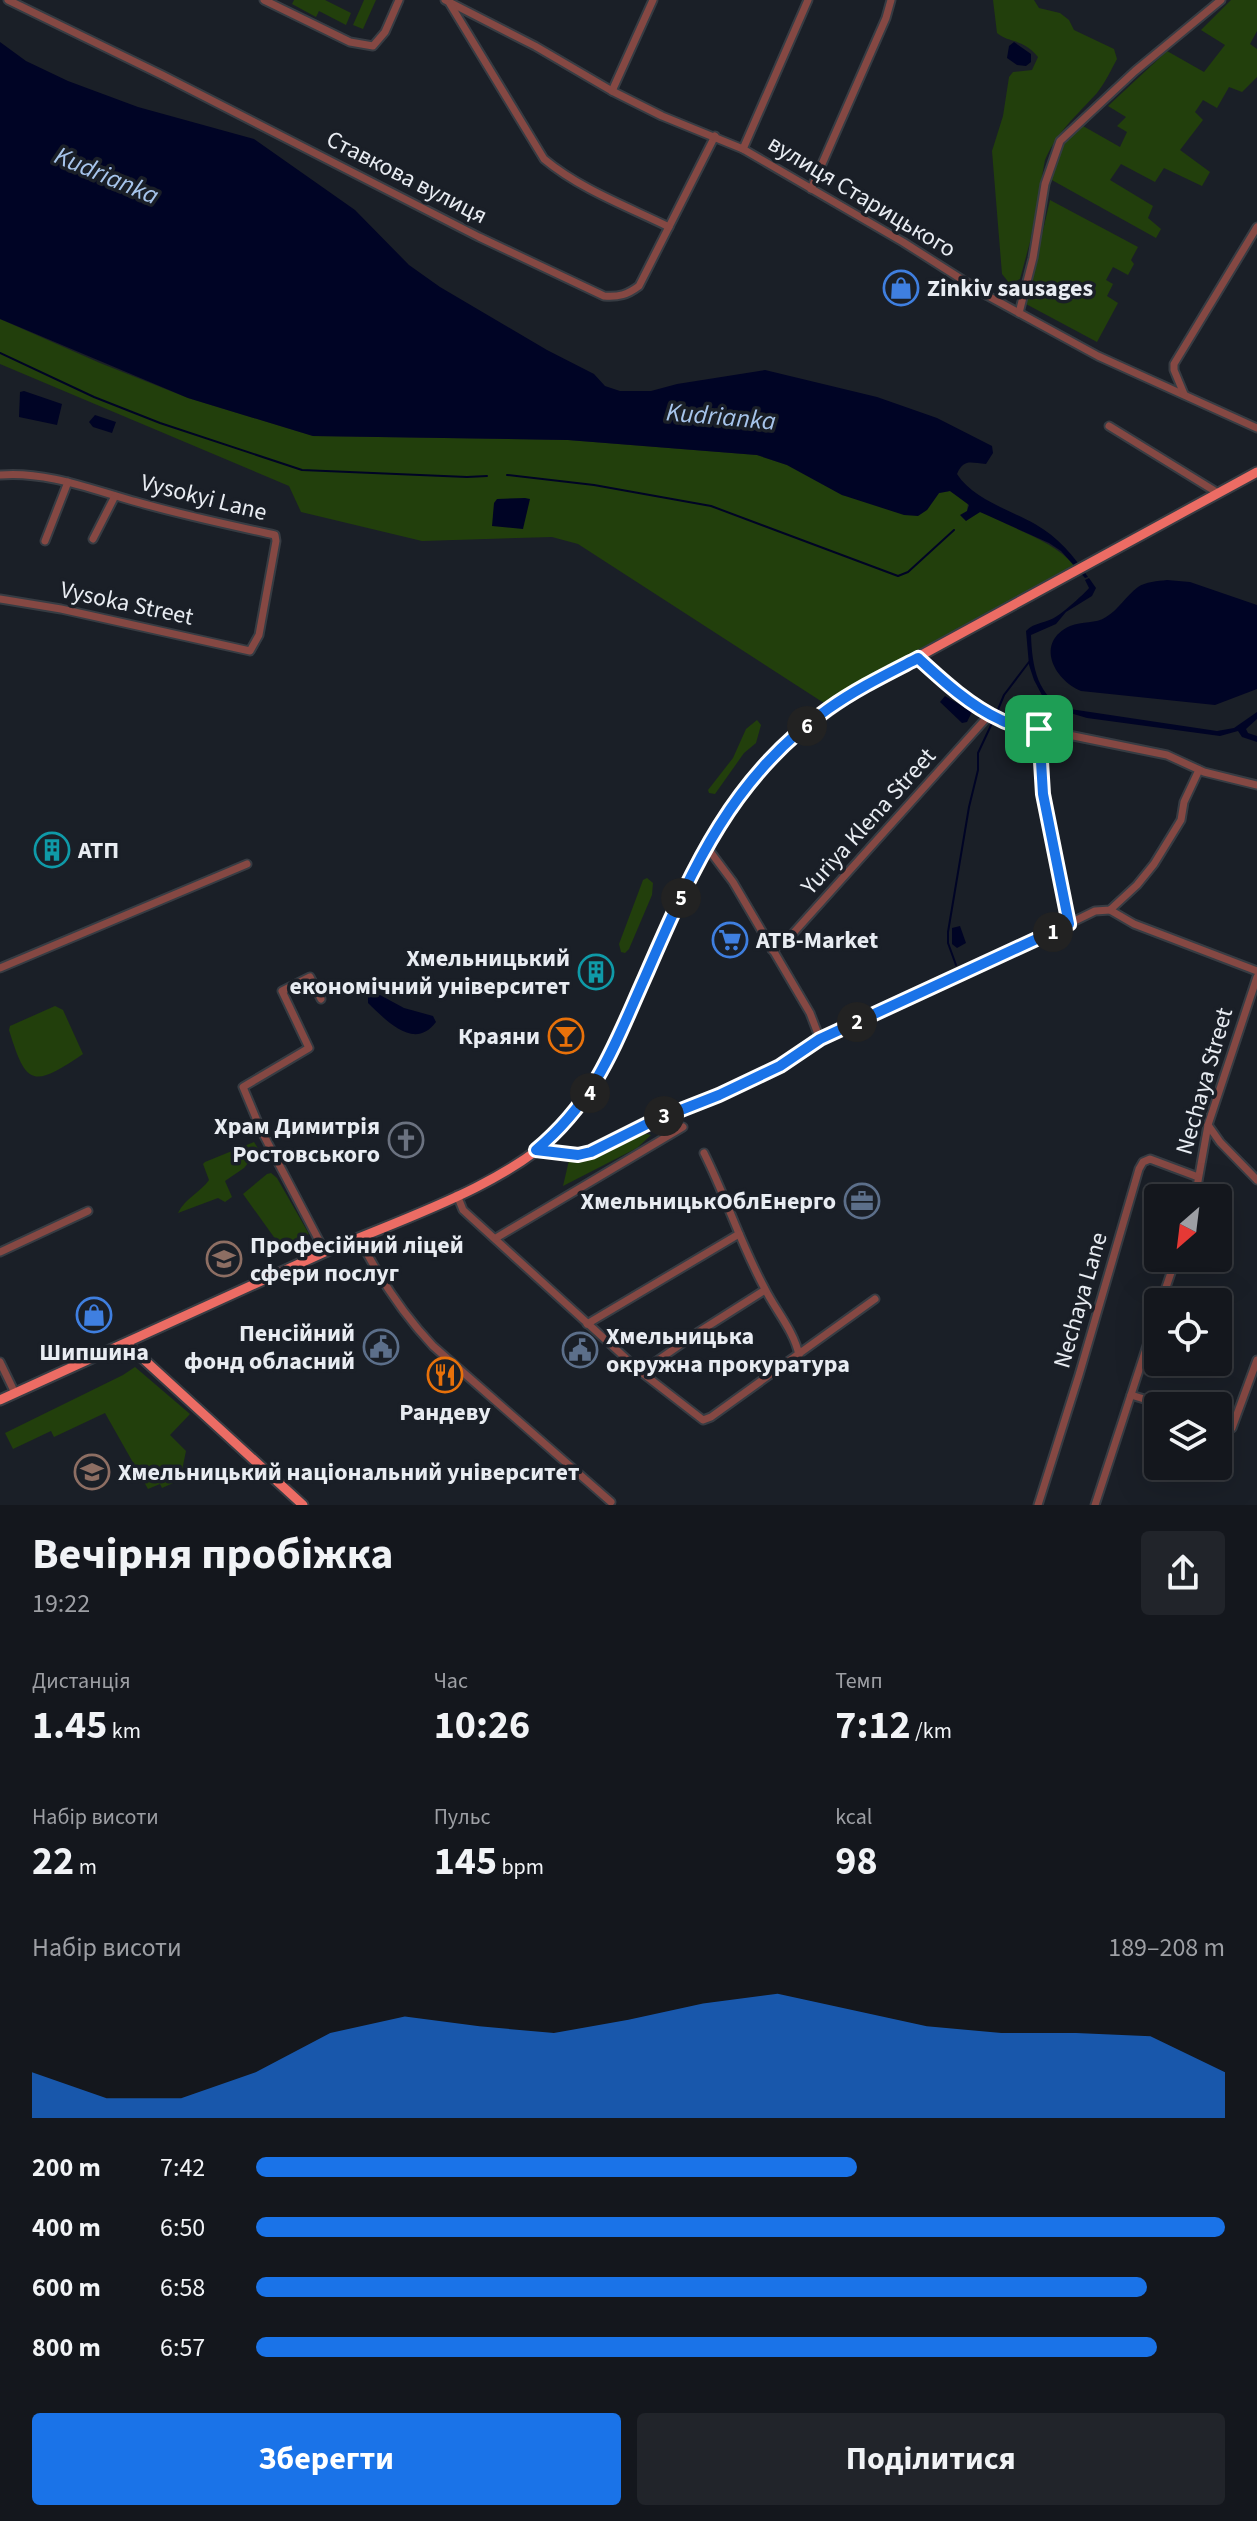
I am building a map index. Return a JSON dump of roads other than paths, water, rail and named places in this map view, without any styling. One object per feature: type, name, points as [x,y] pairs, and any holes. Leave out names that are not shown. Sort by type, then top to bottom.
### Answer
[{"type":"main road","points":[[0,1400],[457,1195],[536,1150],[558,1132],[590,1093],[624,1027],[706,846],[730,808],[751,780],[799,734],[829,708],[1257,472]]},
{"type":"main road","points":[[127,1344],[303,1505]]},
{"type":"street","name":"Ставкова вулиця","points":[[8,0],[479,237],[604,296],[618,297],[639,286],[715,136]]},
{"type":"street","points":[[264,0],[350,42],[373,46],[385,32],[399,0]]},
{"type":"street","points":[[612,91],[653,0]]},
{"type":"street","points":[[743,149],[808,0]]},
{"type":"street","points":[[811,189],[886,18],[891,0]]},
{"type":"street","points":[[1019,313],[1033,258],[1045,184],[1060,141],[1135,71],[1221,0]]},
{"type":"street","points":[[447,1],[544,159],[558,171],[669,227]]},
{"type":"street","name":"вулиця Старицького","points":[[447,1],[535,46],[612,91],[662,116],[743,149],[903,242],[988,296],[1098,356],[1257,428]]},
{"type":"street","points":[[459,19],[466,10]]},
{"type":"street","points":[[1184,394],[1174,364],[1257,227]]},
{"type":"street","points":[[1109,426],[1218,493]]},
{"type":"street","name":"Vysokyi Lane","points":[[0,475],[14,474],[68,482],[275,535],[259,635],[250,651],[245,650]]},
{"type":"street","points":[[45,541],[68,482]]},
{"type":"street","points":[[93,539],[115,496]]},
{"type":"street","name":"Vysoka Street","points":[[0,599],[61,609],[245,650]]},
{"type":"street","points":[[918,658],[944,681],[1004,722],[1167,755],[1199,770],[1257,785]]},
{"type":"street","name":"Yuriya Klena Street","points":[[772,950],[788,939],[990,714]]},
{"type":"street","points":[[1039,729],[1043,794],[1069,924]]},
{"type":"street","points":[[1110,910],[1145,876],[1181,820],[1184,802],[1199,770]]},
{"type":"street","points":[[706,846],[733,882],[810,1013],[820,1039]]},
{"type":"street","points":[[0,968],[247,864]]},
{"type":"street","points":[[536,1150],[578,1155],[596,1150],[653,1121],[780,1066],[820,1039],[1095,911],[1110,910],[1134,924],[1257,974]]},
{"type":"street","name":"Nechaya Street","points":[[1197,1184],[1208,1125],[1257,974]]},
{"type":"street","points":[[321,999],[310,977],[282,991],[309,1048],[250,1081],[243,1091],[325,1252]]},
{"type":"street","points":[[1208,1125],[1257,1180]]},
{"type":"street","points":[[496,1238],[683,1127]]},
{"type":"street","points":[[1203,1147],[1220,1142]]},
{"type":"street","points":[[704,1153],[765,1290],[796,1343],[799,1355]]},
{"type":"street","name":"Nechaya Lane","points":[[1038,1505],[1139,1169],[1143,1162],[1150,1159],[1198,1177]]},
{"type":"street","points":[[457,1195],[463,1210],[587,1324],[641,1372],[703,1420],[875,1299]]},
{"type":"street","points":[[0,1252],[88,1211]]},
{"type":"street","points":[[587,1324],[739,1234]]},
{"type":"street","points":[[359,1238],[380,1277],[418,1330],[458,1369],[611,1502]]},
{"type":"street","points":[[641,1372],[765,1290]]},
{"type":"street","points":[[1095,1505],[1144,1355]]},
{"type":"street","points":[[1232,1428],[1257,1360]]},
{"type":"street","points":[[0,1362],[15,1393]]},
{"type":"street","points":[[1131,1395],[1144,1399]]},
{"type":"water","name":"Kudrianka","points":[[0,42],[26,61],[68,81],[138,107],[254,139],[355,210],[409,265],[440,287],[594,374],[605,386],[620,391],[651,391],[765,370],[877,397],[937,418],[992,446],[993,453],[986,464],[968,463],[962,466],[957,474],[964,483],[982,497],[1051,535],[1071,554],[1088,577],[1085,578],[1061,551],[1049,543],[980,512],[966,521],[960,515],[967,511],[969,505],[950,491],[939,493],[927,510],[918,516],[904,515],[842,495],[787,465],[757,455],[568,440],[313,436],[188,398],[0,319]]},
{"type":"water","points":[[1014,42],[1031,54],[1031,62],[1026,66],[1017,65],[1007,58],[1009,46]]},
{"type":"water","points":[[20,392],[62,404],[57,425],[19,417]]},
{"type":"water","points":[[95,415],[116,422],[112,433],[93,427],[89,422]]},
{"type":"water","points":[[497,499],[530,499],[523,529],[492,526]]},
{"type":"water","points":[[1089,578],[1096,588],[1092,596],[1066,612],[1056,624],[1031,635],[1038,680],[1050,698],[1070,709],[1217,731],[1234,728],[1257,712],[1257,719],[1246,729],[1257,736],[1257,742],[1242,737],[1238,731],[1220,736],[1087,718],[1060,710],[1044,699],[1029,665],[1026,631],[1069,607],[1089,588],[1085,580]]},
{"type":"water","points":[[1167,580],[1190,582],[1257,605],[1257,689],[1215,705],[1081,691],[1063,678],[1052,660],[1051,650],[1059,633],[1070,626],[1106,617],[1141,585]]},
{"type":"water","points":[[945,696],[972,712],[967,722],[962,723],[940,702]]},
{"type":"water","points":[[960,926],[966,943],[957,948],[952,944],[952,928]]},
{"type":"water","points":[[380,995],[404,1008],[433,1016],[436,1022],[418,1034],[400,1030],[368,1003],[368,996]]},
{"type":"waterway","points":[[0,353],[94,397],[160,423],[302,470],[487,476]]},
{"type":"waterway","points":[[507,475],[594,485],[711,506],[898,576],[908,572],[954,530]]},
{"type":"waterway","points":[[997,712],[1004,695],[1029,662]]},
{"type":"waterway","points":[[956,965],[948,943],[948,932],[978,770],[978,753],[993,721]]},
{"type":"place","name":"Zinkiv sausages","points":[[901,288]]},
{"type":"place","name":"АТП","points":[[52,850]]},
{"type":"place","name":"ATB-Market","points":[[730,940]]},
{"type":"place","name":"Хмельницький економічний університет","points":[[596,972]]},
{"type":"place","name":"Краяни","points":[[566,1036]]},
{"type":"place","name":"Храм Димитрія Ростовського","points":[[406,1140]]},
{"type":"place","name":"ХмельницькОблЕнерго","points":[[862,1201]]},
{"type":"place","name":"Професійний ліцей сфери послуг","points":[[224,1259]]},
{"type":"place","name":"Шипшина","points":[[94,1315]]},
{"type":"place","name":"Пенсійний фонд обласний","points":[[381,1347]]},
{"type":"place","name":"Хмельницька окружна прокуратура","points":[[580,1350]]},
{"type":"place","name":"Рандеву","points":[[445,1375]]},
{"type":"place","name":"Хмельницький національний університет","points":[[92,1472]]}]
